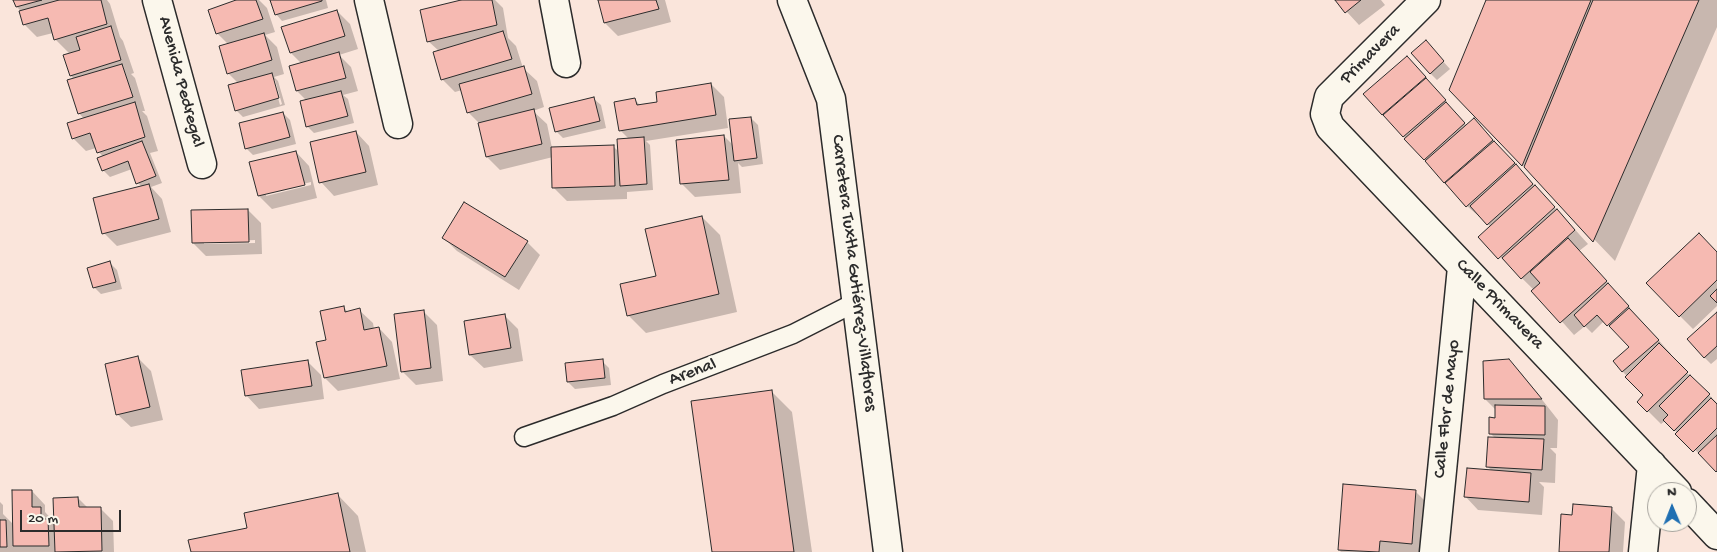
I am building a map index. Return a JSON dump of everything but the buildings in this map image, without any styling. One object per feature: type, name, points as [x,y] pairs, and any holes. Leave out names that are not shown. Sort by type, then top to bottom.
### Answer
[{"type":"street","name":"Avenida Pedregal","points":[[157,0],[202,164]]},
{"type":"street","points":[[369,0],[398,124]]},
{"type":"street","points":[[554,0],[566,63]]},
{"type":"street","name":"Carretera Tuxtla Gutiérrez-Villaflores","points":[[792,0],[831,99],[858,301],[888,552]]},
{"type":"street","name":"Primavera","points":[[1325,114],[1329,97],[1426,0]]},
{"type":"street","name":"Calle Primavera","points":[[1325,114],[1330,127],[1668,482]]},
{"type":"street","name":"Calle Flor de Mayo","points":[[1434,552],[1462,267]]},
{"type":"street","points":[[1643,552],[1652,465]]},
{"type":"street","points":[[1697,514],[1717,535]]},
{"type":"lane","name":"Arenal","points":[[524,437],[613,406],[663,384],[793,334],[858,301]]}]
